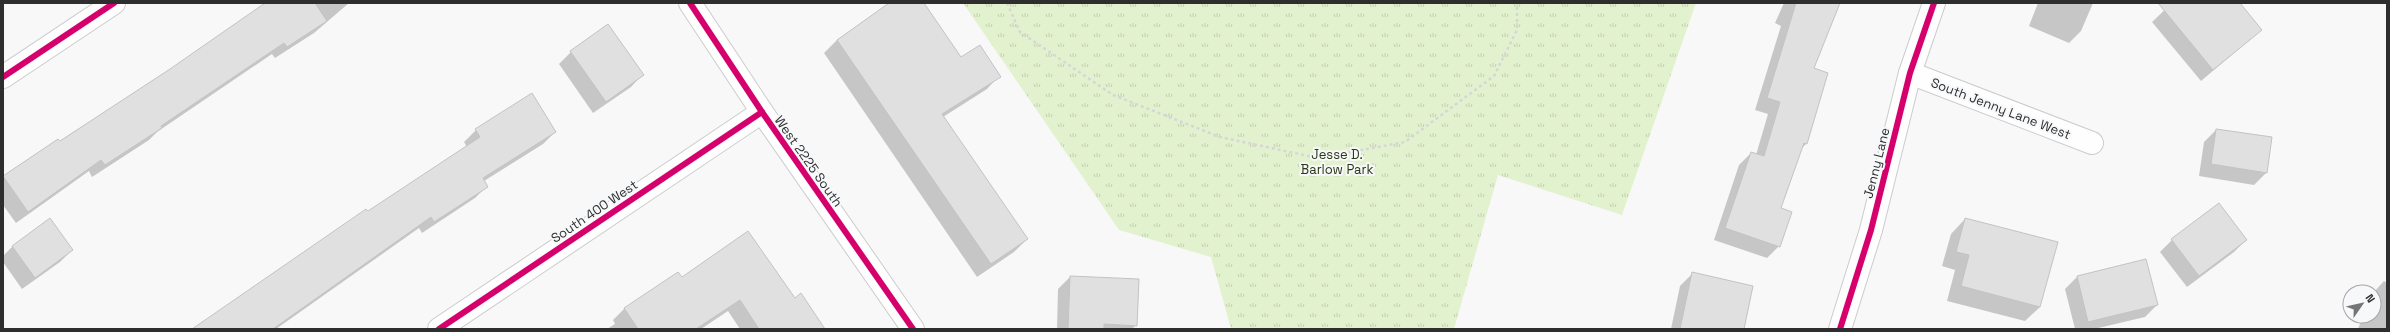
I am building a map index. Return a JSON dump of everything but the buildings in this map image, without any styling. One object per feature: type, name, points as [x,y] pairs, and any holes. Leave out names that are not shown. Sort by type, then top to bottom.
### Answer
[{"type":"street","points":[[3,76],[114,3]]},
{"type":"street","name":"West 2225 South","points":[[690,3],[762,112],[913,329]]},
{"type":"street","name":"Jenny Lane","points":[[1840,329],[1871,230],[1910,73],[1934,3]]},
{"type":"street","name":"South Jenny Lane West","points":[[1910,73],[2092,143]]},
{"type":"street","name":"South 400 West","points":[[439,329],[762,112]]},
{"type":"path","points":[[1007,3],[1020,32],[1113,95],[1220,137],[1318,158],[1405,142],[1494,76],[1517,30],[1517,3]]},
{"type":"green space","name":"Jesse D. Barlow Park","points":[[963,3],[1696,3],[1622,215],[1498,175],[1454,329],[1231,329],[1211,257],[1119,230]]},
{"type":"cycle path","points":[[3,77],[114,3]]},
{"type":"cycle path","points":[[690,3],[762,112],[913,329]]},
{"type":"cycle path","points":[[1840,329],[1871,230],[1910,73],[1934,3]]},
{"type":"cycle path","points":[[439,329],[762,112]]}]
